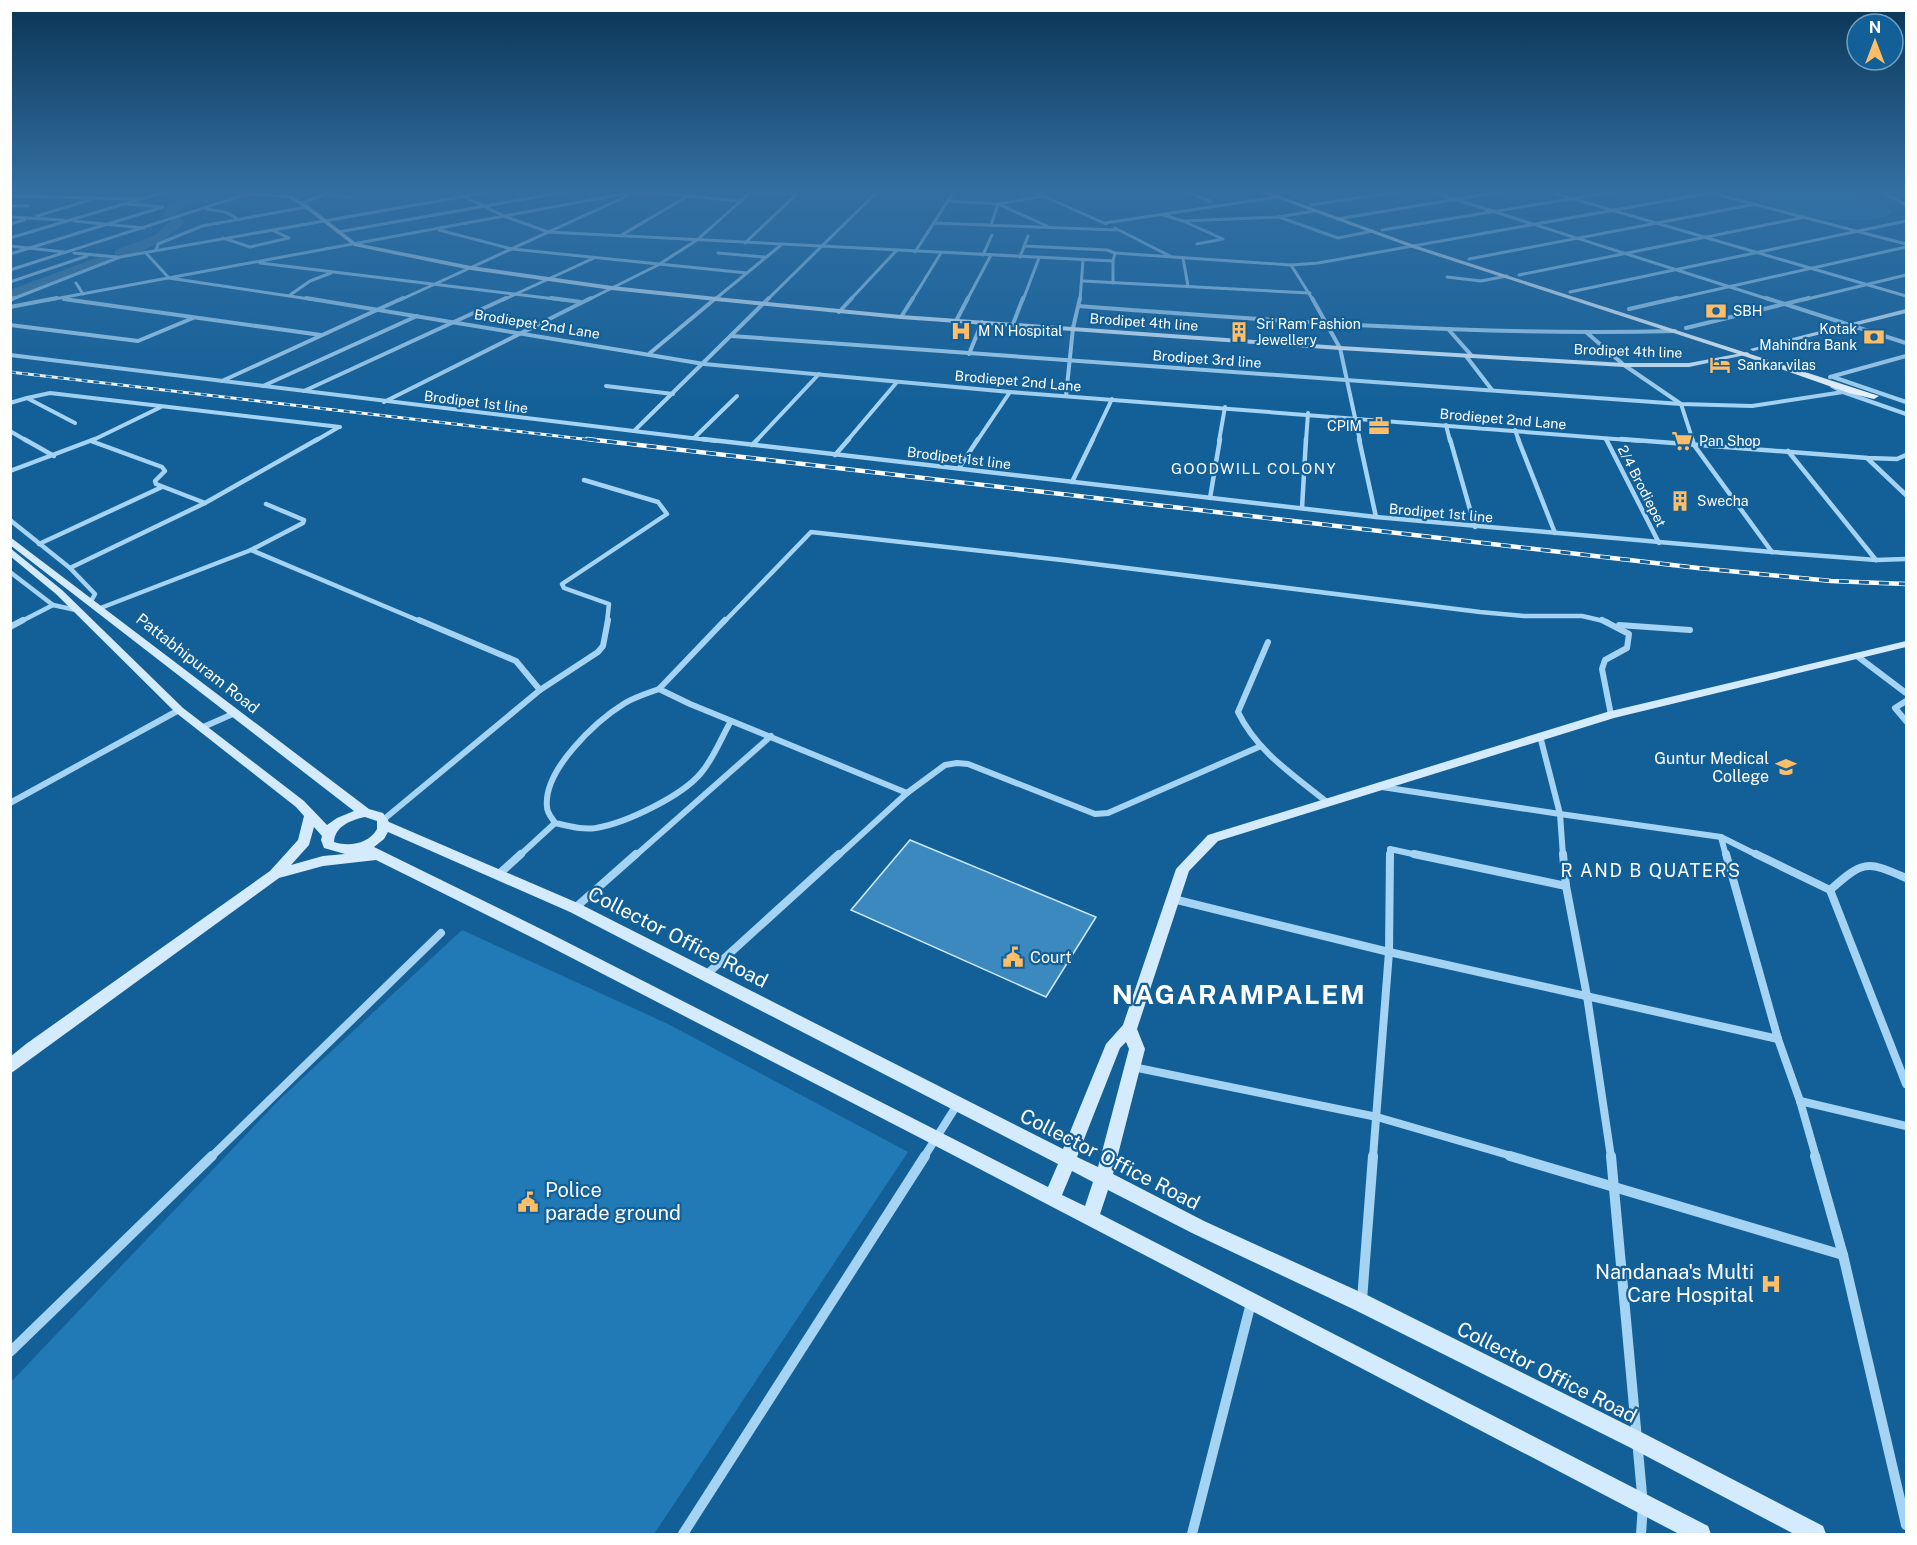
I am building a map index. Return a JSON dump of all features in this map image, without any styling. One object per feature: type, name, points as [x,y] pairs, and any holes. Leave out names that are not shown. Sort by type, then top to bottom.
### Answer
[{"type":"main road","points":[[1462,262],[1676,331],[1750,352],[1763,353],[1831,377],[1874,396],[1820,379],[1750,352],[1686,328],[1478,262]]},
{"type":"street","points":[[10,270],[35,262]]},
{"type":"street","points":[[10,282],[68,262]]},
{"type":"street","points":[[10,300],[107,262]]},
{"type":"street","points":[[154,262],[168,278]]},
{"type":"street","points":[[10,307],[253,262]]},
{"type":"street","points":[[255,262],[582,302]]},
{"type":"street","name":"Brodipet 4th line","points":[[442,262],[612,288],[839,312],[1340,348],[1624,365],[1689,365],[1750,352],[1906,311]]},
{"type":"street","points":[[221,381],[484,262]]},
{"type":"street","points":[[304,391],[585,262]]},
{"type":"street","points":[[631,262],[747,273]]},
{"type":"street","points":[[384,402],[663,262]]},
{"type":"street","points":[[650,353],[759,262]]},
{"type":"street","points":[[634,431],[806,262]]},
{"type":"street","points":[[839,312],[886,262]]},
{"type":"street","points":[[901,317],[935,262]]},
{"type":"street","points":[[956,321],[987,262]]},
{"type":"street","points":[[1013,324],[1037,262]]},
{"type":"street","points":[[1066,396],[1072,328],[1079,306],[1083,262]]},
{"type":"street","points":[[1113,262],[1113,282]]},
{"type":"street","points":[[1184,262],[1188,286]]},
{"type":"street","points":[[1246,262],[1291,265],[1323,262]]},
{"type":"street","points":[[1519,276],[1582,262]]},
{"type":"street","points":[[1651,262],[1906,343]]},
{"type":"street","points":[[1570,292],[1706,262]]},
{"type":"street","points":[[1788,262],[1906,296]]},
{"type":"street","points":[[1629,309],[1833,262]]},
{"type":"street","points":[[1291,265],[1328,323],[1340,348],[1376,517]]},
{"type":"street","points":[[290,296],[310,281],[334,272]]},
{"type":"street","points":[[1686,328],[1906,275]]},
{"type":"street","points":[[1447,277],[1481,281],[1507,276]]},
{"type":"street","name":"Brodiepet 2nd Lane","points":[[168,278],[378,309],[704,363],[1010,392],[1308,413],[1695,445],[1868,458],[1897,459],[1906,455]]},
{"type":"street","points":[[1083,281],[1310,293]]},
{"type":"street","points":[[76,283],[82,294]]},
{"type":"street","points":[[57,298],[322,335]]},
{"type":"street","points":[[1079,306],[1448,329],[1676,331]]},
{"type":"street","points":[[262,387],[417,316]]},
{"type":"street","points":[[1763,353],[1906,316]]},
{"type":"street","points":[[10,325],[138,341],[193,318]]},
{"type":"street","points":[[969,354],[982,322]]},
{"type":"street","points":[[1448,329],[1492,390]]},
{"type":"street","points":[[1586,332],[1624,365],[1680,404],[1695,445],[1772,552]]},
{"type":"street","name":"Brodipet 3rd line","points":[[731,336],[1680,404],[1752,406],[1843,392]]},
{"type":"street","name":"Brodipet 1st line","points":[[10,355],[384,402],[1376,517],[1876,561],[1906,559]]},
{"type":"street","points":[[1831,377],[1906,356]]},
{"type":"street","points":[[752,445],[819,374]]},
{"type":"street","points":[[1831,377],[1906,402]]},
{"type":"street","points":[[1820,379],[1843,392],[1906,414]]},
{"type":"street","points":[[835,454],[897,382]]},
{"type":"street","points":[[606,386],[673,394]]},
{"type":"street","points":[[959,468],[1010,392]]},
{"type":"street","points":[[10,403],[50,393],[340,427],[205,503],[70,568]]},
{"type":"street","points":[[694,438],[737,396]]},
{"type":"street","points":[[27,398],[75,423]]},
{"type":"street","points":[[1072,482],[1112,399]]},
{"type":"street","points":[[10,471],[91,441],[163,406]]},
{"type":"street","points":[[1210,498],[1225,407]]},
{"type":"street","points":[[1302,508],[1308,413]]},
{"type":"street","points":[[1446,424],[1475,527]]},
{"type":"street","points":[[10,430],[54,456]]},
{"type":"street","points":[[1515,430],[1555,533]]},
{"type":"street","name":"2/4 Brodiepet","points":[[1606,438],[1659,543]]},
{"type":"street","points":[[91,441],[165,469],[155,481],[162,487],[205,503]]},
{"type":"street","points":[[1788,451],[1876,561]]},
{"type":"street","points":[[1868,458],[1906,495]]},
{"type":"street","points":[[370,851],[384,822],[540,690],[598,652],[603,646],[609,604],[564,588],[562,584],[667,514],[658,502],[584,480]]},
{"type":"street","points":[[39,544],[162,487]]},
{"type":"street","points":[[10,520],[70,568],[95,594],[94,606],[251,550],[303,523],[303,520],[266,504]]},
{"type":"street","points":[[731,721],[703,772],[687,786],[609,826],[593,829],[555,823],[548,818],[544,809],[545,798],[556,772],[583,738],[616,710],[638,696],[660,689],[811,532],[994,550],[1289,590],[1510,615],[1589,617],[1618,625],[1690,630]]},
{"type":"street","name":"Pattabhipuram Road","points":[[11,544],[365,813],[379,816],[384,822]]},
{"type":"street","name":"Pattabhipuram Road","points":[[11,544],[179,710],[311,815],[328,834],[327,840],[335,849],[370,851]]},
{"type":"street","points":[[251,550],[516,661],[540,690]]},
{"type":"street","points":[[10,572],[52,605],[76,609]]},
{"type":"street","points":[[10,627],[52,605]]},
{"type":"street","points":[[1611,716],[1602,669],[1605,660],[1627,648],[1629,634],[1618,625]]},
{"type":"street","points":[[1268,642],[1238,712],[1243,725],[1261,746],[1328,802]]},
{"type":"street","points":[[1052,1199],[1114,1044],[1129,1029],[1183,869],[1213,838],[1611,716],[1906,644]]},
{"type":"street","points":[[1857,656],[1906,693]]},
{"type":"street","points":[[660,689],[731,721],[907,793]]},
{"type":"street","points":[[1906,701],[1895,708],[1906,721]]},
{"type":"street","points":[[10,803],[179,710]]},
{"type":"street","points":[[201,728],[235,713]]},
{"type":"street","points":[[575,908],[771,736]]},
{"type":"street","points":[[1540,736],[1560,814],[1566,886],[1587,996],[1615,1185],[1643,1505],[1641,1534]]},
{"type":"street","points":[[706,974],[907,793],[945,765],[968,764],[1082,811],[1095,814],[1108,813],[1261,746]]},
{"type":"street","points":[[1378,786],[1721,837],[1830,890],[1906,1084]]},
{"type":"street","points":[[328,834],[339,822],[365,813]]},
{"type":"street","points":[[10,1067],[31,1049],[275,874],[304,842],[311,815]]},
{"type":"street","name":"Collector Office Road","points":[[384,822],[575,908],[1198,1227],[1362,1303],[1638,1441],[1815,1534]]},
{"type":"street","points":[[499,874],[555,823]]},
{"type":"street","points":[[1721,837],[1778,1039],[1800,1101],[1843,1255],[1906,1525]]},
{"type":"street","points":[[1362,1303],[1389,952],[1390,849],[1566,886]]},
{"type":"street","points":[[275,874],[370,851],[546,938],[936,1138],[1700,1534]]},
{"type":"street","points":[[1830,890],[1858,865],[1867,863],[1878,865],[1906,878]]},
{"type":"street","points":[[1173,899],[1389,952],[1778,1039]]},
{"type":"street","points":[[10,1352],[441,933]]},
{"type":"street","points":[[1090,1219],[1103,1179],[1137,1049],[1129,1029]]},
{"type":"street","points":[[1132,1067],[1377,1117],[1615,1185],[1843,1255]]},
{"type":"street","points":[[1800,1101],[1906,1126]]},
{"type":"street","points":[[683,1534],[957,1105]]},
{"type":"street","points":[[1192,1534],[1251,1303]]},
{"type":"shaded area","name":"Police parade ground","points":[[462,930],[668,1024],[908,1152],[654,1534],[11,1534],[11,1382],[280,1099]]},
{"type":"building","name":"Court","points":[[910,840],[1096,917],[1046,997],[851,910]]},
{"type":"waterway","points":[[10,295],[96,262]]},
{"type":"railway","points":[[10,372],[600,441]]},
{"type":"railway","points":[[587,439],[1698,568],[1831,581],[1906,584]]},
{"type":"place","name":"SBH","points":[[1716,311]]},
{"type":"place","name":"M N Hospital","points":[[961,331]]},
{"type":"place","name":"Sri Ram Fashion Jewellery","points":[[1239,332]]},
{"type":"place","name":"Kotak Mahindra Bank","points":[[1874,337]]},
{"type":"place","name":"Sankar vilas","points":[[1720,365]]},
{"type":"place","name":"CPIM","points":[[1379,426]]},
{"type":"place","name":"Pan Shop","points":[[1682,441]]},
{"type":"place","name":"Swecha","points":[[1680,501]]},
{"type":"place","name":"Guntur Medical College","points":[[1786,767]]},
{"type":"place","name":"Court","points":[[1013,957]]},
{"type":"place","name":"Police parade ground","points":[[528,1202]]},
{"type":"place","name":"Nandanaa's Multi Care Hospital","points":[[1771,1284]]},
{"type":"district","name":"GOODWILL COLONY","points":[[1254,469]]},
{"type":"district","name":"R AND B QUATERS","points":[[1651,871]]},
{"type":"district","name":"NAGARAMPALEM","points":[[1239,995]]}]
